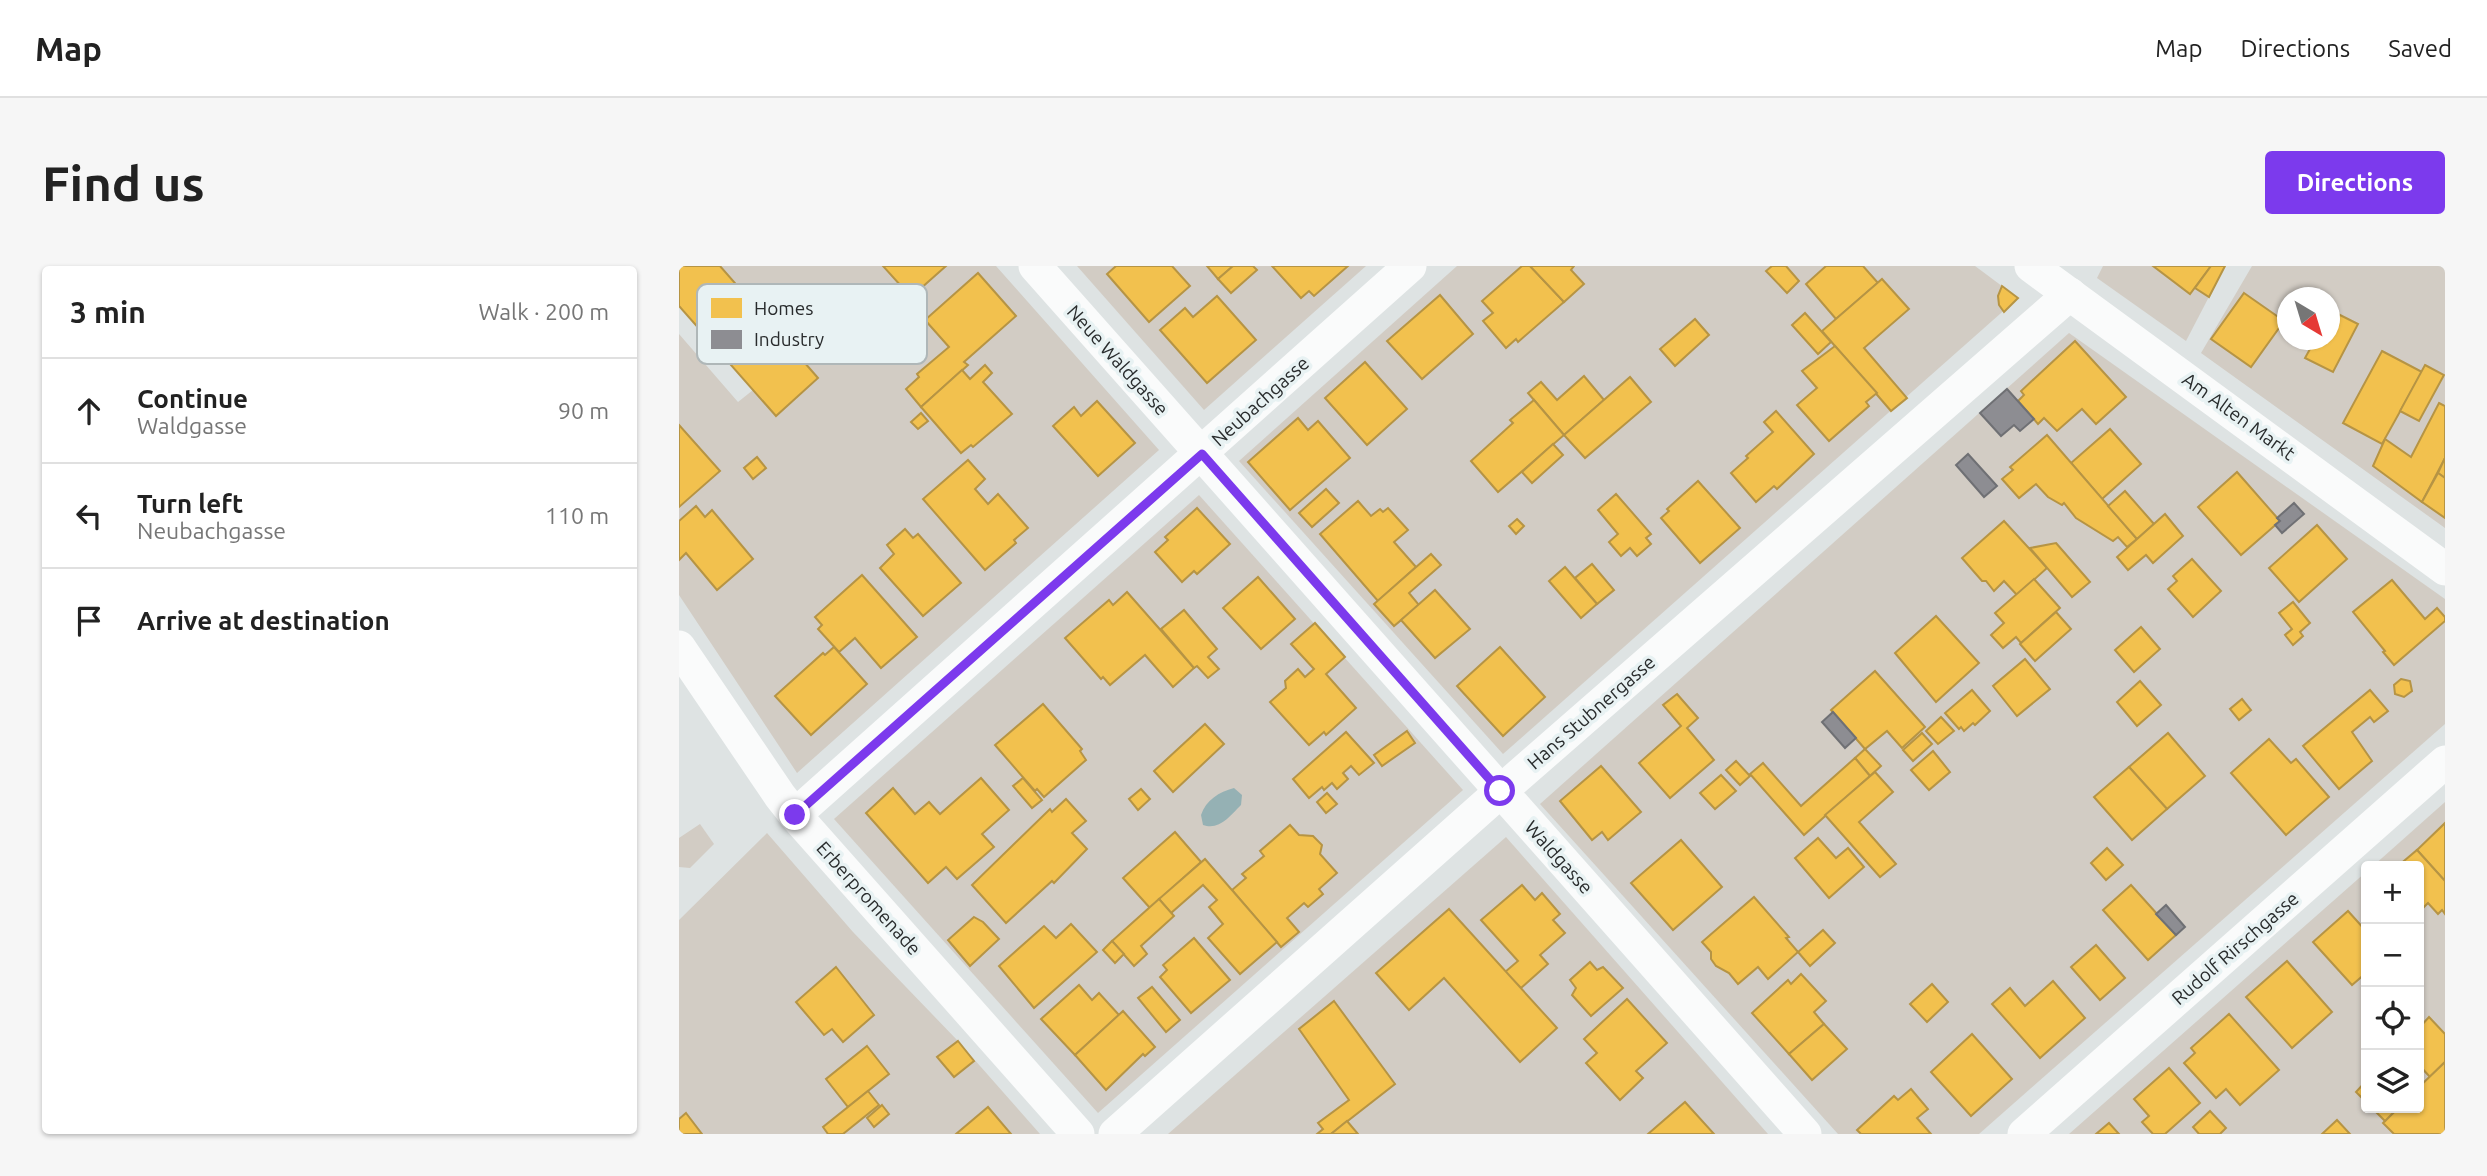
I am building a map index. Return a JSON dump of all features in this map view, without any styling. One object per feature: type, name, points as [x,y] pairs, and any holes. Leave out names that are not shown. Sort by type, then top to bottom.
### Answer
[{"type":"street","name":"Neue Waldgasse","points":[[1035,266],[1202,454]]},
{"type":"street","name":"Neubachgasse","points":[[795,815],[1410,266]]},
{"type":"street","name":"Am Alten Markt","points":[[2031,266],[2445,569]]},
{"type":"street","name":"Hans Stubnergasse","points":[[1115,1134],[1500,791],[2070,295]]},
{"type":"street","name":"Waldgasse","points":[[1202,454],[1805,1134]]},
{"type":"street","name":"Erberpromenade","points":[[679,647],[795,815],[1078,1134]]},
{"type":"street","name":"Rudolf Rirschgasse","points":[[2024,1134],[2445,762]]},
{"type":"shaded area","points":[[720,266],[883,266],[899,284],[736,284]]},
{"type":"shaded area","points":[[946,266],[996,266],[1159,450],[797,773],[679,595],[679,507],[719,471],[679,426],[679,334],[697,355],[697,364],[705,364],[738,402],[753,390],[776,416],[818,377],[807,364],[927,364],[926,284]]},
{"type":"shaded area","points":[[1077,266],[1366,266],[1204,410]]},
{"type":"shaded area","points":[[1457,266],[1975,266],[2018,298],[1503,754],[1239,461]]},
{"type":"shaded area","points":[[2103,266],[2225,266],[2186,341],[2097,278]]},
{"type":"shaded area","points":[[2252,266],[2445,266],[2445,528],[2201,353]]},
{"type":"shaded area","points":[[2069,333],[2445,599],[2445,724],[1979,1134],[1838,1134],[1540,804]]},
{"type":"shaded area","points":[[1199,495],[1463,790],[1098,1113],[834,819]]},
{"type":"shaded area","points":[[2445,802],[2445,1134],[2069,1134],[2361,876],[2361,1113],[2424,1113],[2424,861],[2379,861]]},
{"type":"shaded area","points":[[700,824],[714,844],[690,868],[679,867],[679,838]]},
{"type":"shaded area","points":[[767,833],[853,932],[958,1041],[1040,1134],[679,1134],[679,920]]},
{"type":"shaded area","points":[[1506,837],[1768,1134],[1168,1134]]},
{"type":"water","points":[[1234,788],[1242,795],[1241,805],[1219,824],[1203,825],[1201,815],[1206,805],[1218,794]]},
{"type":"building: Homes","points":[[679,266],[720,266],[736,284],[697,284],[697,326],[679,306]]},
{"type":"building: Homes","points":[[883,266],[946,266],[926,284],[899,284]]},
{"type":"building: Homes","points":[[1116,266],[1172,266],[1190,286],[1149,322],[1107,274]]},
{"type":"building: Homes","points":[[1207,266],[1233,266],[1218,279]]},
{"type":"building: Homes","points":[[1233,266],[1253,266],[1257,270],[1231,293],[1218,279]]},
{"type":"building: Homes","points":[[1272,266],[1348,266],[1314,296],[1309,291],[1301,298]]},
{"type":"building: Homes","points":[[1522,266],[1530,266],[1564,302],[1518,342],[1516,339],[1506,348],[1483,321],[1493,313],[1482,301]]},
{"type":"building: Homes","points":[[1530,266],[1574,266],[1571,270],[1584,284],[1564,302]]},
{"type":"building: Homes","points":[[1772,266],[1786,266],[1799,281],[1787,293],[1766,271]]},
{"type":"building: Homes","points":[[1826,266],[1863,266],[1878,283],[1836,319],[1806,284]]},
{"type":"building: Homes","points":[[2153,266],[2211,266],[2190,294]]},
{"type":"building: Homes","points":[[2211,266],[2225,266],[2209,297],[2195,288]]},
{"type":"building: Homes","points":[[978,273],[1016,316],[964,362],[968,365],[921,407],[906,389],[919,377],[917,374],[949,347],[927,322],[927,318]]},
{"type":"building: Homes","points":[[1882,279],[1909,309],[1864,348],[1907,398],[1891,411],[1822,331]]},
{"type":"building: Homes","points":[[2002,286],[2018,298],[2004,312],[1999,305],[1998,296]]},
{"type":"building: Homes","points":[[2244,293],[2277,316],[2277,331],[2251,367],[2211,339]]},
{"type":"building: Homes","points":[[1440,295],[1473,334],[1422,379],[1387,341]]},
{"type":"building: Homes","points":[[1217,296],[1256,340],[1207,383],[1160,330],[1185,308],[1193,317]]},
{"type":"building: Homes","points":[[1805,313],[1831,342],[1818,354],[1792,325]]},
{"type":"building: Homes","points":[[2340,315],[2358,324],[2333,372],[2305,358],[2309,350],[2340,350]]},
{"type":"building: Homes","points":[[1695,319],[1709,335],[1675,366],[1660,349]]},
{"type":"building: Homes","points":[[2075,341],[2126,397],[2096,424],[2082,409],[2057,431],[2044,418],[2038,424],[2018,401],[2024,395],[2021,391]]},
{"type":"building: Homes","points":[[1835,346],[1877,393],[1866,402],[1869,406],[1829,441],[1797,405],[1817,388],[1802,371]]},
{"type":"building: Homes","points":[[2382,351],[2422,372],[2382,444],[2343,423]]},
{"type":"building: Homes","points":[[1365,362],[1407,409],[1367,445],[1325,398]]},
{"type":"building: Homes","points":[[730,364],[806,364],[818,378],[776,416]]},
{"type":"building: Homes","points":[[985,365],[992,373],[983,382],[1012,414],[973,447],[971,445],[961,453],[921,407],[962,370],[970,379]]},
{"type":"building: Homes","points":[[2425,365],[2444,375],[2419,421],[2400,411]]},
{"type":"building: Homes","points":[[1584,376],[1604,400],[1564,435],[1528,393],[1541,382],[1557,400]]},
{"type":"building: Homes","points":[[1630,377],[1651,402],[1585,458],[1564,435]]},
{"type":"building: Homes","points":[[1534,400],[1564,435],[1498,492],[1471,461],[1513,423],[1510,420]]},
{"type":"building: Homes","points":[[1097,401],[1135,443],[1098,476],[1053,426],[1074,407],[1081,416]]},
{"type":"building: Homes","points":[[2439,403],[2445,406],[2445,458],[2422,502],[2373,466],[2385,439],[2411,457]]},
{"type":"building: Homes","points":[[1776,411],[1814,454],[1777,489],[1774,486],[1756,502],[1731,473],[1773,432],[1764,422]]},
{"type":"building: Homes","points":[[921,413],[928,421],[918,429],[911,422]]},
{"type":"building: Homes","points":[[1298,418],[1308,430],[1318,421],[1350,458],[1290,510],[1248,462]]},
{"type":"building: Homes","points":[[679,425],[720,471],[679,507]]},
{"type":"building: Homes","points":[[2110,429],[2141,464],[2102,499],[2071,463]]},
{"type":"building: Homes","points":[[2047,435],[2137,539],[2127,547],[2118,537],[2113,541],[2076,518],[2064,503],[2062,505],[2048,497],[2036,484],[2019,498],[2002,479],[2013,470],[2010,467]]},
{"type":"building: Homes","points":[[1553,444],[1563,455],[1532,483],[1522,472]]},
{"type":"building: Homes","points":[[757,457],[766,468],[753,479],[744,468]]},
{"type":"building: Homes","points":[[2445,458],[2445,478],[2438,473]]},
{"type":"building: Homes","points":[[968,460],[985,479],[975,489],[988,504],[998,494],[1028,528],[1014,540],[1016,543],[985,570],[923,499]]},
{"type":"building: Homes","points":[[2237,472],[2280,521],[2241,555],[2198,507]]},
{"type":"building: Homes","points":[[2438,473],[2445,478],[2445,518],[2422,502]]},
{"type":"building: Homes","points":[[1698,481],[1740,528],[1700,563],[1661,518],[1669,511],[1667,509]]},
{"type":"building: Homes","points":[[1326,489],[1339,503],[1312,527],[1299,513]]},
{"type":"building: Homes","points":[[2125,491],[2154,524],[2137,539],[2108,506]]},
{"type":"building: Homes","points":[[1616,494],[1651,534],[1646,538],[1651,544],[1637,556],[1630,548],[1621,556],[1609,542],[1618,534],[1598,510]]},
{"type":"building: Homes","points":[[1358,501],[1371,516],[1380,509],[1383,512],[1388,508],[1408,530],[1394,542],[1416,567],[1378,601],[1320,534]]},
{"type":"building: Homes","points":[[696,506],[705,517],[712,510],[753,559],[717,590],[686,553],[679,560],[679,521]]},
{"type":"building: Homes","points":[[1197,508],[1230,544],[1197,574],[1194,571],[1182,582],[1155,552],[1168,540],[1165,537]]},
{"type":"building: Homes","points":[[2165,514],[2183,536],[2153,563],[2146,555],[2128,570],[2117,557]]},
{"type":"building: Homes","points":[[1517,519],[1524,526],[1516,534],[1509,526]]},
{"type":"building: Homes","points":[[2004,521],[2047,568],[2017,595],[2004,581],[1994,591],[1962,558]]},
{"type":"building: Homes","points":[[2317,525],[2347,559],[2299,602],[2269,568]]},
{"type":"building: Homes","points":[[905,529],[913,538],[918,534],[961,583],[923,616],[880,568],[894,554],[887,545]]},
{"type":"building: Homes","points":[[2056,543],[2090,582],[2072,597],[2030,548]]},
{"type":"building: Homes","points":[[1431,554],[1441,565],[1409,593],[1419,605],[1394,626],[1374,604]]},
{"type":"building: Homes","points":[[2192,559],[2221,591],[2193,617],[2168,589],[2177,581],[2173,576]]},
{"type":"building: Homes","points":[[1592,564],[1614,590],[1597,604],[1575,578]]},
{"type":"building: Homes","points":[[1565,567],[1597,604],[1581,618],[1549,581]]},
{"type":"building: Homes","points":[[862,575],[917,637],[881,668],[855,638],[839,652],[818,629],[822,625],[815,617]]},
{"type":"building: Homes","points":[[1258,577],[1295,619],[1261,649],[1223,608]]},
{"type":"building: Homes","points":[[2034,579],[2060,608],[2021,643],[2016,637],[2003,648],[1991,635],[2004,623],[1995,613]]},
{"type":"building: Homes","points":[[2392,580],[2425,619],[2437,608],[2445,617],[2445,621],[2394,665],[2353,612]]},
{"type":"building: Homes","points":[[1435,590],[1470,629],[1435,658],[1401,620]]},
{"type":"building: Homes","points":[[1127,592],[1194,668],[1173,687],[1145,655],[1110,685],[1103,677],[1101,679],[1065,638],[1109,600],[1113,605]]},
{"type":"building: Homes","points":[[2293,602],[2310,623],[2300,632],[2303,636],[2293,645],[2285,635],[2292,629],[2279,613]]},
{"type":"building: Homes","points":[[1184,610],[1217,649],[1208,657],[1219,669],[1208,678],[1197,666],[1194,668],[1161,629]]},
{"type":"building: Homes","points":[[2056,612],[2071,629],[2035,661],[2020,644]]},
{"type":"building: Homes","points":[[1936,616],[1979,663],[1936,702],[1895,653]]},
{"type":"building: Homes","points":[[1315,623],[1345,657],[1326,674],[1356,708],[1326,735],[1324,732],[1309,745],[1270,702],[1286,688],[1285,681],[1298,669],[1305,677],[1314,669],[1291,644]]},
{"type":"building: Homes","points":[[2141,627],[2160,649],[2134,672],[2115,650]]},
{"type":"building: Homes","points":[[834,647],[867,684],[811,735],[775,696],[823,653],[825,655]]},
{"type":"building: Homes","points":[[1500,647],[1545,697],[1503,736],[1457,686]]},
{"type":"building: Homes","points":[[2025,659],[2050,689],[2017,716],[1993,686]]},
{"type":"building: Homes","points":[[1875,671],[1925,727],[1902,748],[1887,731],[1865,749],[1831,710]]},
{"type":"building: Homes","points":[[2401,679],[2410,681],[2412,691],[2404,697],[2395,694],[2394,685]]},
{"type":"building: Homes","points":[[2140,681],[2161,705],[2137,726],[2117,702]]},
{"type":"building: Homes","points":[[1972,690],[1990,711],[1964,731],[1945,713]]},
{"type":"building: Homes","points":[[2370,690],[2388,711],[2374,722],[2370,717],[2352,732],[2372,761],[2339,789],[2303,746]]},
{"type":"building: Homes","points":[[1677,694],[1698,718],[1687,728],[1714,760],[1670,798],[1639,763],[1681,726],[1663,705]]},
{"type":"building: Homes","points":[[2242,699],[2251,710],[2239,720],[2230,709]]},
{"type":"building: Homes","points":[[1043,704],[1082,749],[1080,751],[1086,760],[1044,797],[1037,789],[1035,791],[995,745]]},
{"type":"building: Homes","points":[[1941,717],[1954,731],[1938,744],[1926,731]]},
{"type":"building: Homes","points":[[1205,724],[1224,744],[1173,792],[1154,771]]},
{"type":"building: Homes","points":[[1407,731],[1415,743],[1382,766],[1374,755]]},
{"type":"building: Homes","points":[[1346,732],[1374,763],[1359,775],[1351,766],[1343,773],[1348,779],[1337,789],[1332,783],[1324,790],[1322,787],[1309,798],[1293,779]]},
{"type":"building: Homes","points":[[1922,733],[1932,744],[1913,761],[1903,750]]},
{"type":"building: Homes","points":[[2168,733],[2205,776],[2167,809],[2129,767]]},
{"type":"building: Homes","points":[[2269,739],[2291,763],[2296,759],[2329,797],[2286,835],[2231,773]]},
{"type":"building: Homes","points":[[1865,749],[1881,766],[1870,776],[1855,758]]},
{"type":"building: Homes","points":[[1933,751],[1950,772],[1929,790],[1911,770]]},
{"type":"building: Homes","points":[[1855,758],[1870,776],[1804,835],[1750,774],[1763,763],[1801,806]]},
{"type":"building: Homes","points":[[1736,761],[1750,776],[1740,785],[1726,770]]},
{"type":"building: Homes","points":[[1601,766],[1641,812],[1608,840],[1602,832],[1592,840],[1560,801]]},
{"type":"building: Homes","points":[[2129,767],[2167,809],[2132,840],[2094,797]]},
{"type":"building: Homes","points":[[1875,772],[1893,792],[1859,822],[1896,864],[1880,877],[1825,815]]},
{"type":"building: Homes","points":[[1721,775],[1736,791],[1715,809],[1700,793]]},
{"type":"building: Homes","points":[[981,778],[1009,810],[982,834],[994,847],[957,879],[946,867],[928,883],[866,813],[893,788],[915,814],[929,802],[940,814]]},
{"type":"building: Homes","points":[[1023,778],[1042,800],[1032,808],[1013,786]]},
{"type":"building: Homes","points":[[1141,789],[1150,799],[1138,810],[1129,799]]},
{"type":"building: Homes","points":[[1327,793],[1337,804],[1326,813],[1317,802]]},
{"type":"building: Homes","points":[[1066,799],[1086,821],[1072,833],[1087,849],[1054,883],[1052,881],[1006,923],[972,885],[1050,809],[1052,812]]},
{"type":"building: Homes","points":[[2445,823],[2445,881],[2417,850]]},
{"type":"building: Homes","points":[[1290,825],[1299,835],[1313,836],[1322,845],[1320,854],[1337,873],[1319,889],[1323,894],[1308,907],[1304,903],[1287,918],[1299,932],[1281,947],[1232,890],[1246,878],[1242,874],[1264,856],[1260,851]]},
{"type":"building: Homes","points":[[1175,832],[1201,862],[1150,908],[1123,878]]},
{"type":"building: Homes","points":[[1818,838],[1836,858],[1848,848],[1864,867],[1829,898],[1795,858]]},
{"type":"building: Homes","points":[[1681,840],[1722,887],[1673,930],[1631,883]]},
{"type":"building: Homes","points":[[2107,848],[2123,865],[2106,880],[2091,863]]},
{"type":"building: Homes","points":[[2417,850],[2445,881],[2445,914],[2442,910],[2438,914],[2428,903],[2424,907],[2424,861],[2404,861]]},
{"type":"building: Homes","points":[[1205,859],[1277,942],[1240,974],[1208,938],[1223,924],[1209,907],[1217,900],[1203,885],[1171,913],[1159,899]]},
{"type":"building: Homes","points":[[1522,885],[1535,900],[1542,893],[1560,914],[1553,920],[1565,933],[1540,955],[1548,964],[1521,988],[1505,972],[1518,961],[1481,920]]},
{"type":"building: Homes","points":[[2131,885],[2176,935],[2148,960],[2103,910]]},
{"type":"building: Homes","points":[[1754,897],[1789,937],[1786,938],[1798,952],[1768,979],[1758,967],[1738,984],[1729,973],[1716,966],[1711,959],[1711,952],[1702,942]]},
{"type":"building: Homes","points":[[1159,899],[1174,916],[1141,946],[1147,954],[1134,966],[1112,941]]},
{"type":"building: Homes","points":[[1449,909],[1557,1028],[1520,1062],[1444,978],[1409,1010],[1376,973]]},
{"type":"building: Homes","points":[[2348,911],[2361,925],[2361,977],[2352,985],[2313,942]]},
{"type":"building: Homes","points":[[974,917],[983,922],[999,939],[970,966],[948,940]]},
{"type":"building: Homes","points":[[1071,924],[1097,952],[1034,1008],[999,966],[1044,926],[1056,938]]},
{"type":"building: Homes","points":[[1823,930],[1835,943],[1810,966],[1798,952]]},
{"type":"building: Homes","points":[[1194,938],[1230,980],[1191,1013],[1160,977],[1167,970],[1163,965]]},
{"type":"building: Homes","points":[[1112,941],[1124,954],[1115,963],[1103,950]]},
{"type":"building: Homes","points":[[2096,945],[2125,978],[2100,1000],[2071,967]]},
{"type":"building: Homes","points":[[2287,961],[2332,1012],[2292,1048],[2246,997]]},
{"type":"building: Homes","points":[[1590,962],[1597,970],[1603,967],[1623,988],[1591,1016],[1572,995],[1576,988],[1570,980]]},
{"type":"building: Homes","points":[[836,967],[874,1015],[843,1042],[832,1029],[824,1035],[796,1002]]},
{"type":"building: Homes","points":[[1801,974],[1826,1001],[1814,1012],[1824,1024],[1789,1054],[1752,1013],[1788,980],[1791,984]]},
{"type":"building: Homes","points":[[2053,981],[2085,1018],[2040,1058],[1992,1004],[2010,988],[2025,1006]]},
{"type":"building: Homes","points":[[1932,984],[1948,1002],[1927,1022],[1910,1004]]},
{"type":"building: Homes","points":[[1079,985],[1092,1000],[1099,993],[1119,1015],[1075,1055],[1041,1019]]},
{"type":"building: Homes","points":[[1152,987],[1180,1020],[1166,1032],[1138,998]]},
{"type":"building: Homes","points":[[1627,999],[1667,1043],[1636,1071],[1643,1078],[1620,1100],[1586,1063],[1597,1053],[1584,1039]]},
{"type":"building: Homes","points":[[1334,1001],[1395,1084],[1331,1134],[1317,1134],[1323,1129],[1318,1123],[1349,1100],[1299,1029]]},
{"type":"building: Homes","points":[[1123,1011],[1155,1047],[1145,1056],[1143,1054],[1106,1090],[1075,1055]]},
{"type":"building: Homes","points":[[2229,1014],[2279,1070],[2240,1105],[2226,1089],[2216,1098],[2184,1063],[2195,1053],[2191,1048]]},
{"type":"building: Homes","points":[[2429,1017],[2445,1034],[2445,1062],[2430,1077],[2424,1070],[2424,1022]]},
{"type":"building: Homes","points":[[1824,1024],[1847,1049],[1812,1080],[1789,1054]]},
{"type":"building: Homes","points":[[1972,1034],[2012,1079],[1971,1116],[1931,1072]]},
{"type":"building: Homes","points":[[958,1041],[974,1061],[954,1077],[937,1057]]},
{"type":"building: Homes","points":[[867,1046],[889,1074],[848,1107],[826,1079]]},
{"type":"building: Homes","points":[[2445,1062],[2445,1134],[2394,1134],[2383,1123],[2393,1113],[2424,1113],[2424,1082]]},
{"type":"building: Homes","points":[[2169,1068],[2200,1103],[2165,1134],[2153,1134],[2142,1122],[2149,1116],[2134,1099]]},
{"type":"building: Homes","points":[[1911,1089],[1928,1109],[1917,1118],[1931,1134],[1861,1134],[1857,1130],[1894,1096],[1898,1100]]},
{"type":"building: Homes","points":[[868,1091],[879,1105],[843,1134],[828,1134],[823,1127]]},
{"type":"building: Homes","points":[[1685,1102],[1714,1134],[1648,1134]]},
{"type":"building: Homes","points":[[882,1105],[889,1114],[874,1127],[867,1118]]},
{"type":"building: Homes","points":[[988,1107],[1011,1134],[956,1134]]},
{"type":"building: Homes","points":[[2210,1111],[2226,1128],[2220,1134],[2199,1134],[2193,1127]]},
{"type":"building: Homes","points":[[686,1113],[702,1134],[679,1134],[679,1119]]},
{"type":"building: Homes","points":[[2377,1113],[2393,1113],[2385,1121]]},
{"type":"building: Homes","points":[[2337,1120],[2350,1134],[2322,1134]]},
{"type":"building: Homes","points":[[1347,1121],[1358,1134],[1331,1134]]},
{"type":"building: Homes","points":[[2109,1123],[2119,1134],[2096,1134]]},
{"type":"building: Industry","points":[[2007,389],[2034,419],[2020,431],[2014,425],[2001,436],[1980,413]]},
{"type":"building: Industry","points":[[1968,454],[1997,486],[1984,497],[1956,465]]},
{"type":"building: Industry","points":[[2294,503],[2304,514],[2282,533],[2275,525],[2280,521],[2277,518]]},
{"type":"building: Industry","points":[[1833,712],[1856,738],[1845,748],[1822,722]]},
{"type":"building: Industry","points":[[2166,905],[2185,927],[2176,935],[2156,914]]},
{"type":"route","points":[[795,815],[1202,454],[1500,791]]}]
